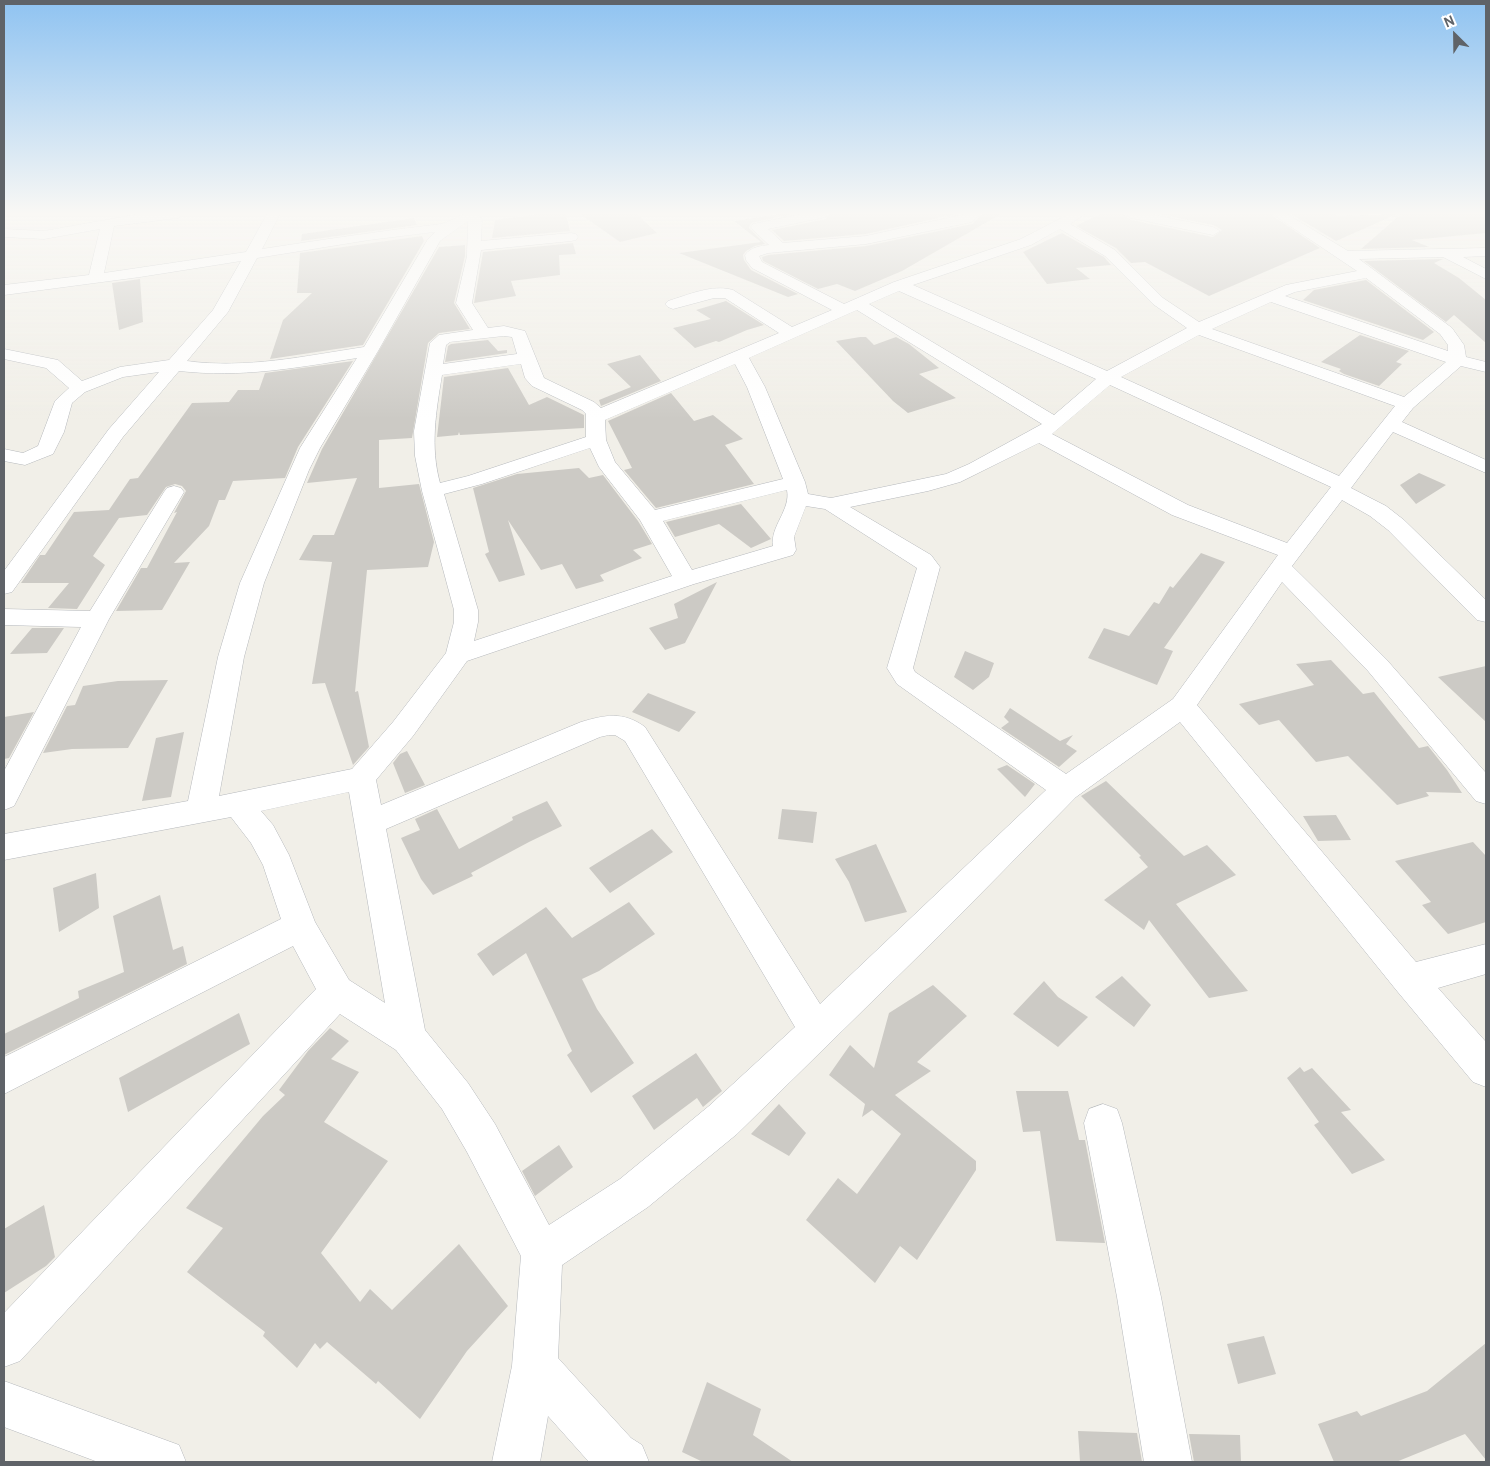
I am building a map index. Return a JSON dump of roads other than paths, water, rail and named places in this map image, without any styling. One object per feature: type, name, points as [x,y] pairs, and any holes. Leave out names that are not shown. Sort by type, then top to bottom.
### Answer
[{"type":"street","points":[[4,290],[67,282]]},
{"type":"street","points":[[4,587],[116,433],[220,312],[237,282]]},
{"type":"street","points":[[200,811],[231,657],[252,583],[310,448],[410,282]]},
{"type":"street","points":[[468,282],[464,303],[482,332]]},
{"type":"street","points":[[796,282],[851,307],[1180,510],[1285,560],[1486,793]]},
{"type":"street","points":[[596,417],[908,282]]},
{"type":"street","points":[[1139,282],[1158,301],[1198,329],[1407,404]]},
{"type":"street","points":[[831,504],[928,485],[953,478],[976,468],[1048,429],[1107,378],[1141,358],[1198,329],[1271,297],[1304,284],[1313,282]]},
{"type":"street","points":[[1381,282],[1446,331],[1457,353]]},
{"type":"street","points":[[900,285],[1107,378],[1341,487],[1391,521],[1486,614]]},
{"type":"street","points":[[673,304],[712,293],[728,293],[791,334]]},
{"type":"street","points":[[1271,297],[1457,353],[1486,367]]},
{"type":"street","points":[[4,847],[238,804],[361,778],[403,729],[458,655],[466,622],[466,610],[428,475],[424,431],[433,371],[440,340],[482,332],[513,331],[519,334],[530,373],[538,382],[588,406],[596,412],[596,440],[606,463],[650,518],[686,579]]},
{"type":"street","points":[[542,1254],[634,1193],[723,1120],[935,918],[1066,789],[1182,706],[1285,560],[1390,424],[1457,353],[1476,346]]},
{"type":"street","points":[[4,455],[25,458],[40,454],[46,450],[64,401],[79,388],[120,372],[174,364],[207,369],[260,368],[370,351]]},
{"type":"street","points":[[4,354],[52,364],[60,369],[79,388]]},
{"type":"street","points":[[458,655],[686,579],[779,554],[785,550],[784,537],[797,490],[756,387],[740,355]]},
{"type":"street","points":[[433,371],[527,358]]},
{"type":"street","points":[[1390,424],[1486,467]]},
{"type":"street","points":[[432,491],[482,478],[596,440]]},
{"type":"street","points":[[650,518],[797,490],[831,504],[923,560],[929,567],[900,668],[906,678],[1066,789]]},
{"type":"street","points":[[4,798],[97,619],[174,492]]},
{"type":"street","points":[[4,617],[97,619]]},
{"type":"street","points":[[1182,706],[1409,980],[1486,1069]]},
{"type":"street","points":[[369,823],[591,729],[608,724],[624,725],[636,734],[816,1030]]},
{"type":"street","points":[[361,778],[409,1038]]},
{"type":"street","points":[[238,804],[262,834],[278,864],[300,926],[318,961],[338,992],[409,1038],[455,1096],[481,1138],[542,1254],[536,1366],[516,1462]]},
{"type":"street","points":[[4,1076],[300,926]]},
{"type":"street","points":[[1409,980],[1486,959]]},
{"type":"street","points":[[4,1345],[338,992]]},
{"type":"street","points":[[1103,1123],[1139,1297],[1168,1462]]},
{"type":"street","points":[[536,1366],[614,1455],[624,1462]]},
{"type":"street","points":[[4,1404],[162,1462]]}]
